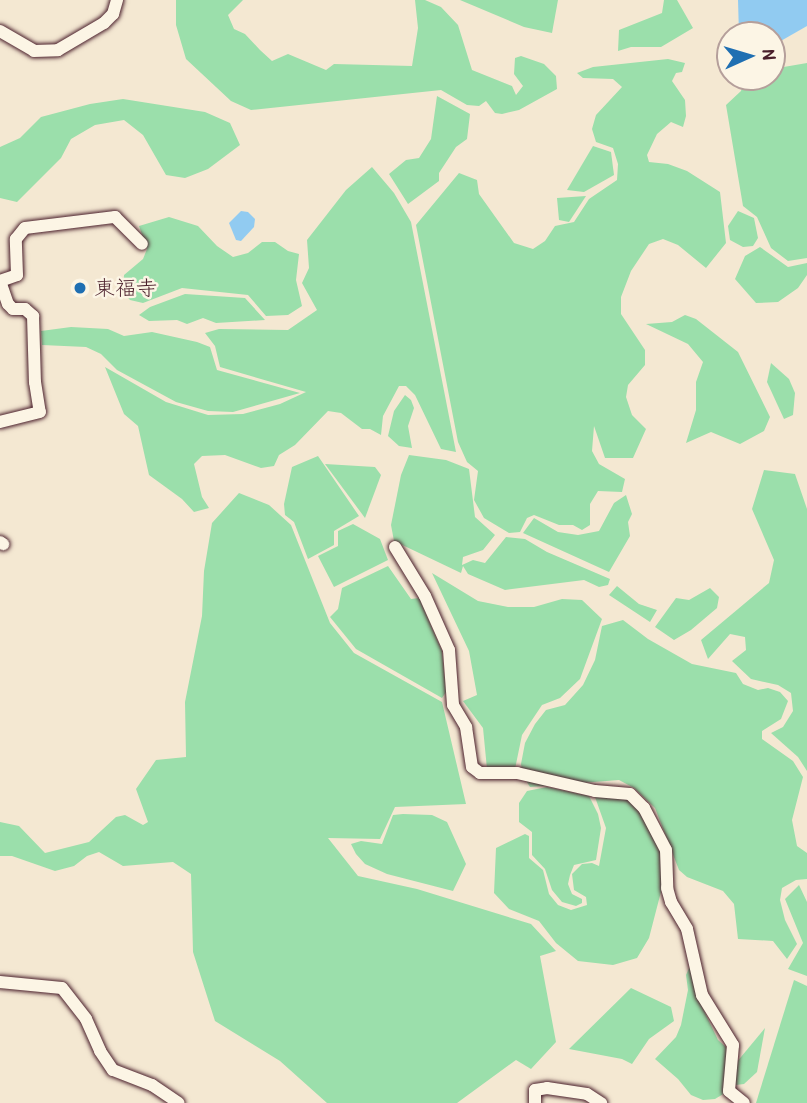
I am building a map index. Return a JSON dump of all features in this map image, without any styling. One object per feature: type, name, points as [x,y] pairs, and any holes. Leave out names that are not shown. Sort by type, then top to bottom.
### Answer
[{"type":"street","points":[[0,31],[34,51],[58,50],[104,23],[113,14],[117,0]]},
{"type":"street","points":[[0,422],[40,412],[35,382],[33,316],[25,309],[13,309],[8,304],[0,281],[17,275],[16,240],[25,228],[115,217],[142,244]]},
{"type":"street","points":[[395,547],[425,596],[449,650],[453,705],[466,727],[472,767],[480,773],[517,773],[595,791],[630,794],[644,808],[666,850],[667,888],[671,902],[687,929],[702,995],[725,1037],[733,1045],[729,1091],[744,1103]]},
{"type":"street","points":[[0,982],[62,988],[86,1019],[100,1051],[113,1070],[152,1085],[179,1103]]},
{"type":"street","points":[[535,1103],[535,1090],[540,1088],[587,1094],[601,1103]]},
{"type":"green space","points":[[176,0],[243,0],[228,15],[234,29],[245,34],[272,61],[288,54],[326,70],[334,64],[412,66],[418,28],[415,0],[425,0],[441,7],[458,25],[472,70],[512,86],[516,95],[523,86],[514,74],[515,58],[521,56],[544,64],[556,76],[557,89],[519,110],[502,114],[495,113],[486,101],[479,106],[467,105],[441,90],[251,110],[231,101],[186,59],[176,25]]},
{"type":"green space","points":[[460,0],[558,0],[552,33],[524,27]]},
{"type":"green space","points":[[664,0],[677,0],[693,28],[661,47],[631,47],[618,51],[619,30],[662,13]]},
{"type":"green space","points":[[668,59],[685,63],[682,72],[676,73],[672,81],[685,100],[686,116],[683,127],[671,122],[657,134],[647,155],[649,162],[668,164],[687,171],[720,192],[726,243],[706,268],[678,245],[663,239],[649,244],[631,271],[621,297],[621,314],[645,350],[645,365],[628,385],[626,397],[632,415],[646,429],[633,458],[605,458],[594,426],[592,451],[599,464],[625,479],[622,492],[598,491],[590,504],[590,525],[582,530],[534,515],[527,518],[520,532],[509,533],[484,518],[474,500],[478,471],[467,462],[458,442],[416,225],[459,173],[477,180],[479,194],[514,243],[533,249],[545,241],[555,226],[574,222],[589,199],[617,180],[618,164],[613,148],[596,142],[592,129],[596,115],[622,87],[613,79],[583,78],[577,73],[593,67]]},
{"type":"green space","points":[[807,63],[807,258],[788,261],[771,248],[757,217],[743,206],[726,105],[741,91],[786,91],[786,67]]},
{"type":"green space","points":[[437,96],[470,114],[467,139],[456,147],[439,173],[439,181],[408,204],[389,174],[406,160],[419,158],[431,139]]},
{"type":"green space","points":[[123,99],[205,112],[230,123],[240,145],[208,169],[185,178],[166,175],[143,135],[124,120],[95,125],[71,139],[61,158],[17,202],[0,198],[0,147],[20,138],[41,117],[90,104]]},
{"type":"green space","points":[[593,146],[611,152],[614,175],[584,192],[567,190]]},
{"type":"green space","points":[[372,167],[394,193],[411,222],[456,452],[441,449],[415,395],[406,386],[399,386],[383,416],[381,435],[370,429],[362,429],[341,413],[328,411],[295,445],[279,455],[274,466],[261,468],[225,455],[202,456],[194,464],[202,497],[209,508],[194,512],[182,499],[149,475],[138,426],[124,414],[105,367],[166,402],[208,415],[243,414],[280,404],[306,392],[220,367],[215,346],[205,333],[219,329],[288,330],[317,310],[302,283],[309,268],[307,240],[346,190]]},
{"type":"green space","points":[[586,196],[569,222],[559,220],[557,198]]},
{"type":"green space","points":[[738,211],[754,218],[758,238],[753,246],[743,247],[730,240],[728,226]]},
{"type":"green space","points":[[169,217],[198,226],[217,246],[233,257],[248,253],[262,242],[275,242],[288,251],[299,254],[296,280],[302,306],[288,315],[266,316],[248,295],[182,288],[143,303],[130,300],[123,292],[124,275],[143,259],[147,249],[139,226]]},
{"type":"green space","points":[[760,247],[788,267],[807,263],[807,275],[798,288],[778,302],[756,303],[735,279],[745,256]]},
{"type":"green space","points":[[185,294],[245,298],[265,320],[216,323],[203,318],[187,324],[177,320],[149,321],[139,315],[150,307]]},
{"type":"green space","points":[[685,315],[696,319],[738,352],[770,417],[764,431],[740,444],[711,432],[686,443],[696,410],[696,382],[703,362],[688,344],[646,324],[672,322]]},
{"type":"green space","points":[[71,327],[108,329],[124,336],[152,332],[197,342],[210,347],[217,370],[300,393],[233,412],[208,411],[176,402],[117,370],[101,354],[86,347],[42,345],[41,331]]},
{"type":"green space","points":[[771,363],[789,379],[795,393],[793,415],[784,419],[767,382]]},
{"type":"green space","points":[[405,395],[414,408],[408,426],[412,448],[399,446],[388,436],[394,411]]},
{"type":"green space","points":[[409,455],[446,460],[469,469],[475,517],[495,535],[483,550],[463,557],[462,565],[473,560],[485,563],[506,537],[525,539],[547,552],[610,579],[608,585],[599,587],[584,580],[505,590],[468,574],[463,566],[461,573],[394,541],[391,525],[401,475]]},
{"type":"green space","points":[[318,456],[359,516],[334,531],[334,545],[308,559],[294,522],[285,515],[284,504],[292,467]]},
{"type":"green space","points":[[325,464],[375,467],[381,475],[365,518]]},
{"type":"green space","points":[[764,470],[795,474],[807,509],[807,771],[798,757],[771,733],[783,727],[793,711],[791,693],[778,685],[751,679],[732,661],[746,650],[745,637],[730,634],[708,659],[701,640],[769,583],[774,560],[752,509]]},
{"type":"green space","points":[[239,493],[269,505],[291,525],[330,623],[354,653],[442,702],[466,804],[395,807],[380,839],[328,838],[358,876],[417,889],[531,924],[556,951],[540,956],[556,1042],[531,1069],[516,1060],[457,1103],[327,1103],[280,1061],[215,1021],[193,952],[191,874],[173,862],[123,866],[99,852],[87,856],[74,866],[55,871],[12,856],[0,856],[0,822],[19,826],[45,853],[89,842],[116,817],[125,815],[143,825],[148,822],[136,789],[156,760],[186,757],[185,702],[202,616],[204,571],[212,523]]},
{"type":"green space","points":[[626,495],[632,514],[628,522],[630,536],[609,572],[523,533],[534,518],[558,532],[578,535],[599,531],[614,503]]},
{"type":"green space","points":[[353,524],[380,539],[388,560],[334,587],[318,556],[338,546],[338,531]]},
{"type":"green space","points":[[388,566],[411,599],[419,598],[442,651],[446,692],[442,698],[356,649],[330,617],[338,609],[342,588]]},
{"type":"green space","points":[[432,573],[478,601],[508,607],[534,607],[562,599],[582,600],[602,619],[580,679],[560,698],[542,705],[522,735],[515,769],[487,769],[483,728],[463,701],[477,695],[469,651]]},
{"type":"green space","points":[[617,586],[639,604],[657,610],[650,622],[609,595]]},
{"type":"green space","points":[[710,588],[719,597],[717,608],[691,630],[674,640],[655,627],[676,598],[689,600]]},
{"type":"green space","points":[[623,620],[648,639],[692,664],[736,673],[743,684],[758,690],[768,688],[780,692],[788,701],[781,719],[762,731],[762,739],[793,761],[803,777],[792,820],[797,846],[807,853],[807,879],[796,880],[782,888],[780,900],[785,920],[797,944],[787,959],[773,941],[738,939],[734,904],[723,891],[687,877],[679,870],[655,808],[634,788],[619,780],[530,787],[523,776],[521,764],[525,743],[535,724],[546,710],[565,705],[583,685],[595,660],[602,626]]},
{"type":"green space","points":[[547,787],[589,796],[598,814],[601,828],[596,860],[574,865],[570,875],[568,884],[572,894],[582,899],[582,903],[576,906],[562,902],[552,890],[545,869],[532,855],[532,832],[519,822],[519,803],[527,791]]},
{"type":"green space","points":[[595,797],[627,797],[645,817],[663,856],[663,884],[649,938],[637,958],[613,965],[578,961],[556,943],[539,921],[509,909],[494,893],[496,848],[525,834],[529,836],[529,858],[543,870],[549,894],[558,905],[571,910],[587,905],[586,897],[574,890],[572,874],[582,864],[592,863],[599,866],[606,828]]},
{"type":"green space","points":[[393,815],[432,815],[447,822],[466,864],[453,891],[387,874],[365,864],[356,854],[351,844],[361,841],[382,844]]},
{"type":"green space","points":[[799,885],[807,902],[807,976],[788,969],[803,943],[785,899]]},
{"type":"green space","points":[[690,966],[695,991],[718,1040],[727,1048],[725,1093],[715,1099],[703,1100],[691,1095],[678,1079],[655,1059],[676,1037],[681,1025],[688,990],[686,975]]},
{"type":"green space","points":[[794,980],[807,986],[807,1103],[756,1103]]},
{"type":"green space","points":[[631,988],[671,1007],[674,1021],[649,1039],[632,1064],[622,1059],[569,1049]]},
{"type":"green space","points":[[765,1028],[757,1072],[744,1084],[736,1085],[732,1077],[736,1063]]},
{"type":"water","points":[[738,0],[807,0],[807,26],[786,38],[786,21],[739,21]]},
{"type":"water","points":[[241,211],[248,212],[255,219],[254,227],[241,241],[236,240],[229,223]]},
{"type":"place","name":"東福寺","points":[[80,288]]}]
